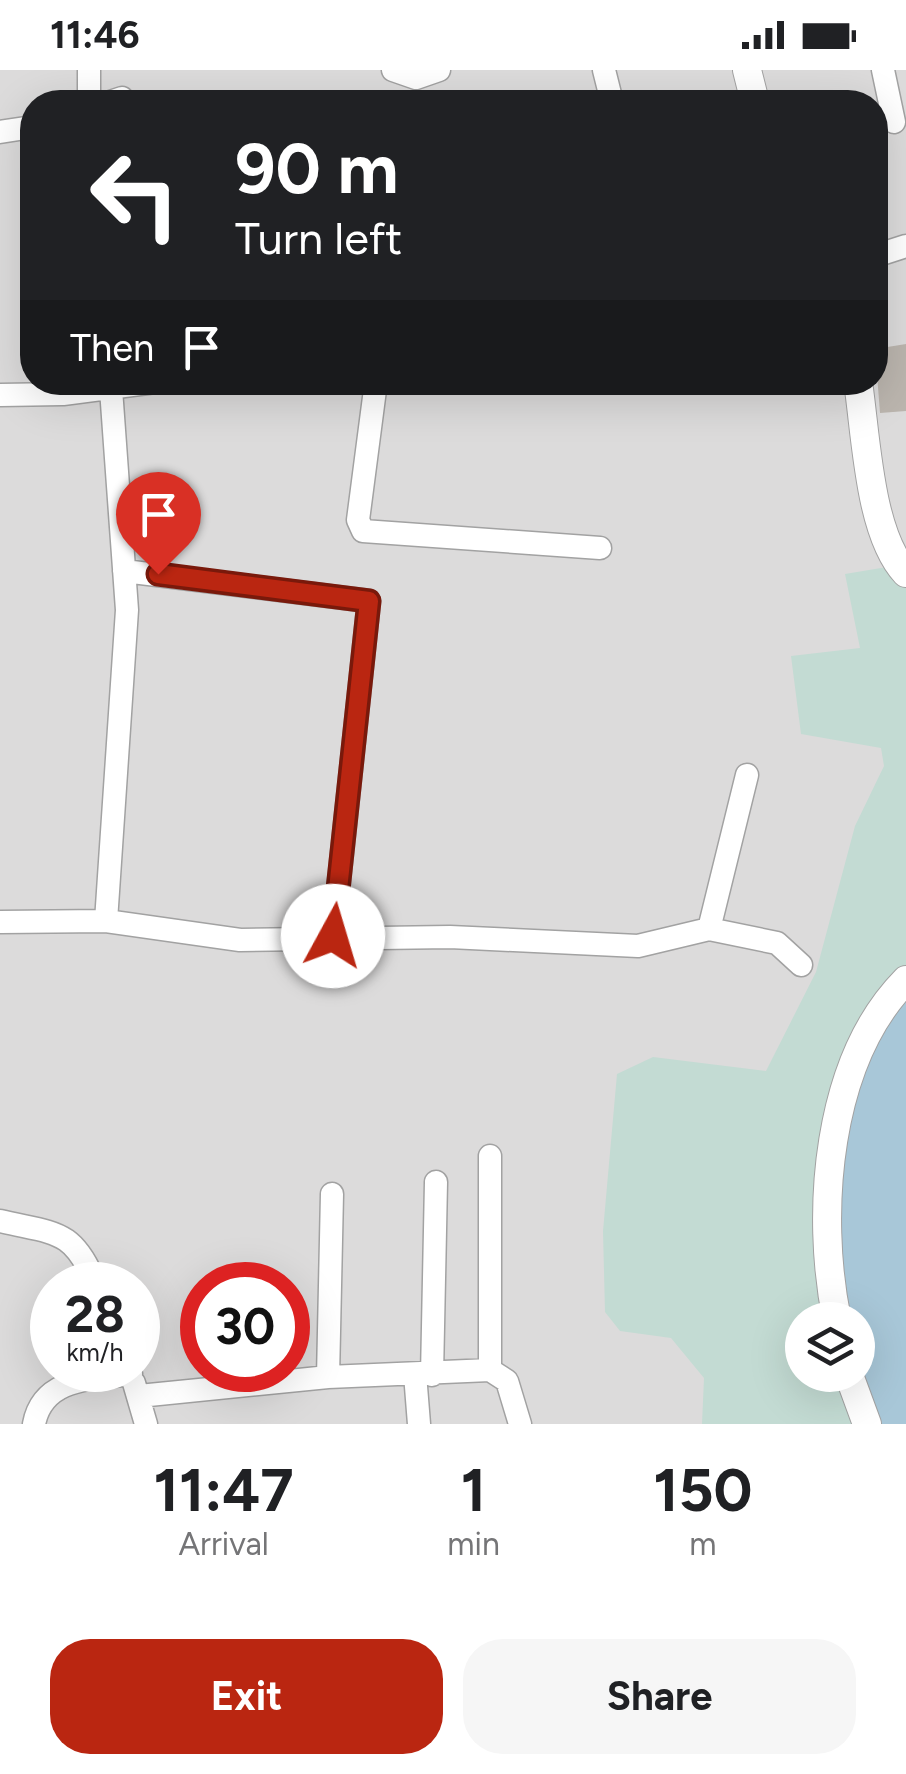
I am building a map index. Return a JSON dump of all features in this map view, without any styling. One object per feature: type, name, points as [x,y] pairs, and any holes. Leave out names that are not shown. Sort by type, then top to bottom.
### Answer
[{"type":"street","points":[[393,70],[416,78],[439,70]]},
{"type":"street","points":[[888,94],[894,122]]},
{"type":"street","points":[[106,921],[126,610],[111,395]]},
{"type":"street","points":[[374,395],[358,520],[362,531],[600,548]]},
{"type":"street","points":[[860,395],[884,530],[906,573]]},
{"type":"street","points":[[124,570],[369,601],[333,936]]},
{"type":"street","points":[[709,929],[747,775]]},
{"type":"street","points":[[0,922],[106,921],[240,940],[333,936],[647,946],[709,929],[776,944],[801,965]]},
{"type":"street","points":[[836,1302],[825,1225],[834,1146],[855,1051],[887,1000],[906,980]]},
{"type":"street","points":[[490,1156],[490,1370]]},
{"type":"street","points":[[419,1424],[436,1182]]},
{"type":"street","points":[[328,1377],[332,1194]]},
{"type":"street","points":[[0,1221],[62,1236],[78,1246],[85,1262]]},
{"type":"street","points":[[160,1380],[490,1370],[507,1382],[520,1424]]},
{"type":"street","points":[[34,1424],[42,1402],[53,1392]]},
{"type":"street","points":[[137,1392],[146,1424]]},
{"type":"street","points":[[855,1392],[867,1424]]},
{"type":"shaded area","points":[[0,70],[906,70],[906,1424],[0,1424]]},
{"type":"shaded area","points":[[899,565],[906,573],[906,980],[841,1302],[785,1302],[785,1392],[855,1392],[867,1424],[702,1424],[704,1378],[671,1338],[620,1331],[605,1312],[603,1231],[617,1074],[653,1057],[766,1071],[816,972],[855,826],[884,766],[881,748],[801,734],[791,656],[860,648],[845,574]]},
{"type":"shaded area","points":[[906,980],[906,1424],[867,1424],[861,1392],[875,1392],[875,1302],[834,1302],[831,1289],[855,1051]]},
{"type":"building","points":[[906,344],[906,411],[880,413],[879,395],[888,395],[888,347]]},
{"type":"route","points":[[158,574],[369,601],[333,936]]}]
